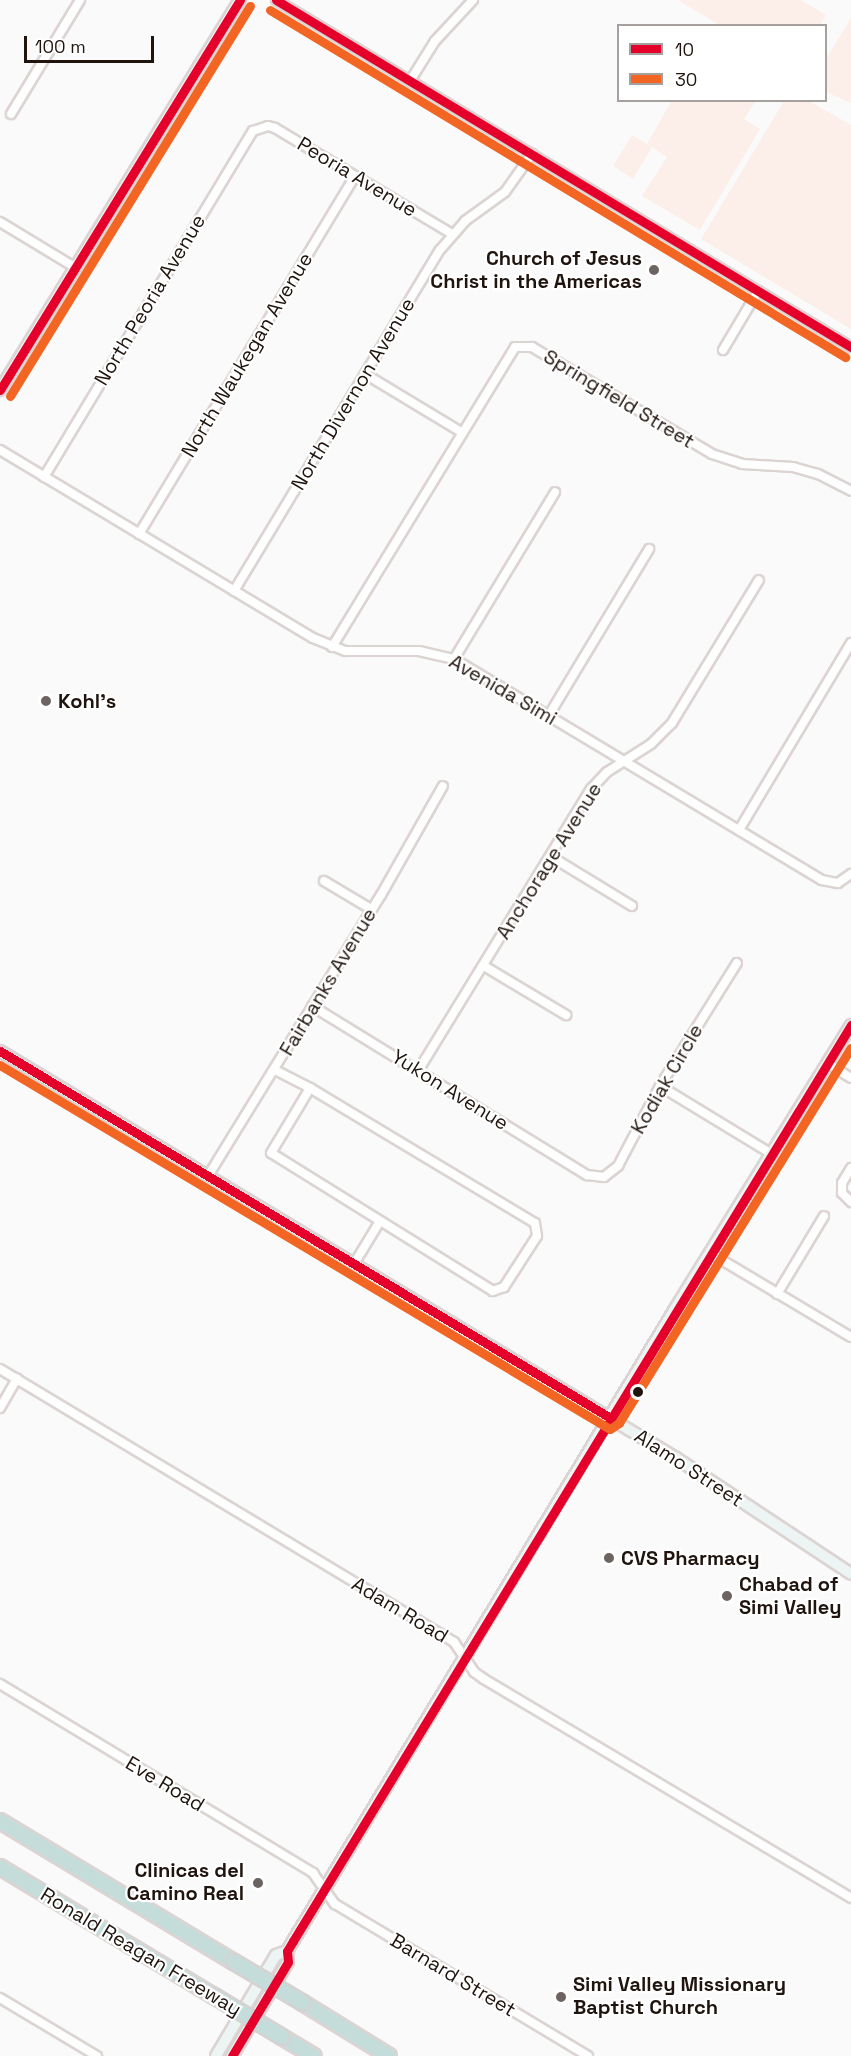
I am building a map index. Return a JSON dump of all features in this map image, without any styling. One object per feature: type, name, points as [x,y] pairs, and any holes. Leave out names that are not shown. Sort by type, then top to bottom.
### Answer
[{"type":"highway","name":"Ronald Reagan Freeway","points":[[0,1821],[389,2056]]},
{"type":"highway","name":"Ronald Reagan Freeway","points":[[0,1867],[314,2056]]},
{"type":"main road","points":[[0,390],[240,0]]},
{"type":"main road","points":[[232,2056],[288,1962],[287,1951],[609,1417],[851,1026]]},
{"type":"main road","name":"Alamo Street","points":[[0,1051],[609,1417],[851,1574]]},
{"type":"main road","points":[[216,2056],[276,1955],[287,1951]]},
{"type":"street","points":[[11,114],[80,0]]},
{"type":"street","points":[[276,0],[851,346]]},
{"type":"street","points":[[410,81],[435,41],[473,0]]},
{"type":"street","name":"Peoria Avenue","points":[[261,128],[275,128],[452,234]]},
{"type":"street","name":"North Peoria Avenue","points":[[44,477],[248,138],[261,128]]},
{"type":"street","name":"North Divernon Avenue","points":[[234,591],[452,234],[505,192],[531,154]]},
{"type":"street","name":"North Waukegan Avenue","points":[[139,534],[355,176]]},
{"type":"street","points":[[0,222],[76,268]]},
{"type":"street","points":[[723,350],[758,291]]},
{"type":"street","name":"Springfield Street","points":[[332,647],[511,350],[527,345],[712,454],[742,464],[793,467],[818,474],[851,491]]},
{"type":"street","points":[[365,374],[461,432]]},
{"type":"street","name":"Avenida Simi","points":[[0,450],[234,591],[332,647],[362,653],[419,651],[454,659],[822,880],[838,883],[851,874]]},
{"type":"street","points":[[454,659],[555,492]]},
{"type":"street","points":[[549,715],[649,549]]},
{"type":"street","name":"Anchorage Avenue","points":[[418,1071],[591,789],[624,760],[651,744],[672,723],[759,580]]},
{"type":"street","points":[[739,830],[851,643]]},
{"type":"street","name":"Fairbanks Avenue","points":[[208,1176],[275,1070],[443,786]]},
{"type":"street","points":[[550,856],[632,906]]},
{"type":"street","points":[[324,881],[371,909]]},
{"type":"street","name":"Kodiak Circle","points":[[587,1175],[604,1177],[618,1166],[660,1086],[737,963]]},
{"type":"street","points":[[484,966],[566,1015]]},
{"type":"street","name":"Yukon Avenue","points":[[312,1006],[587,1175]]},
{"type":"street","points":[[828,1063],[851,1078]]},
{"type":"street","points":[[275,1070],[309,1088],[538,1228],[537,1236],[504,1287],[493,1291],[271,1153],[309,1088]]},
{"type":"street","points":[[660,1086],[772,1154]]},
{"type":"street","points":[[851,1168],[842,1183],[842,1193],[851,1202]]},
{"type":"street","points":[[777,1294],[824,1216]]},
{"type":"street","points":[[354,1264],[380,1221]]},
{"type":"street","points":[[710,1253],[851,1337]]},
{"type":"street","name":"Adam Road","points":[[0,1369],[453,1641],[466,1655],[474,1672],[851,1898]]},
{"type":"street","points":[[0,1408],[17,1379]]},
{"type":"street","name":"Eve Road","points":[[0,1684],[313,1873],[324,1890]]},
{"type":"street","name":"Barnard Street","points":[[324,1890],[335,1904],[588,2056]]},
{"type":"street","points":[[0,1998],[97,2056]]},
{"type":"shaded area","points":[[678,0],[801,0],[826,15],[821,24],[717,24]]},
{"type":"shaded area","points":[[851,18],[851,103],[827,92],[827,57]]},
{"type":"shaded area","points":[[671,102],[755,102],[744,119],[760,129],[700,230],[642,196],[667,157],[652,147],[633,179],[613,166],[632,135],[647,144]]},
{"type":"shaded area","points":[[783,102],[811,102],[851,125],[851,329],[701,239]]},
{"type":"transit line","name":"10","points":[[0,390],[240,0]]},
{"type":"transit line","name":"10","points":[[276,0],[851,347]]},
{"type":"transit line","name":"30","points":[[10,396],[250,6]]},
{"type":"transit line","name":"30","points":[[270,10],[845,357]]},
{"type":"transit line","name":"10","points":[[232,2056],[288,1962],[287,1951],[293,1941],[851,1025]]},
{"type":"transit line","name":"30","points":[[0,1065],[610,1429],[619,1423],[851,1048]]},
{"type":"transit line","name":"10","points":[[0,1051],[609,1417]]},
{"type":"place","name":"Church of Jesus Christ in the Americas","points":[[654,270]]},
{"type":"place","name":"Kohl's","points":[[46,701]]},
{"type":"place","name":"CVS Pharmacy","points":[[609,1558]]},
{"type":"place","name":"Chabad of Simi Valley","points":[[727,1596]]},
{"type":"place","name":"Clinicas del Camino Real","points":[[258,1883]]},
{"type":"place","name":"Simi Valley Missionary Baptist Church","points":[[561,1997]]}]
